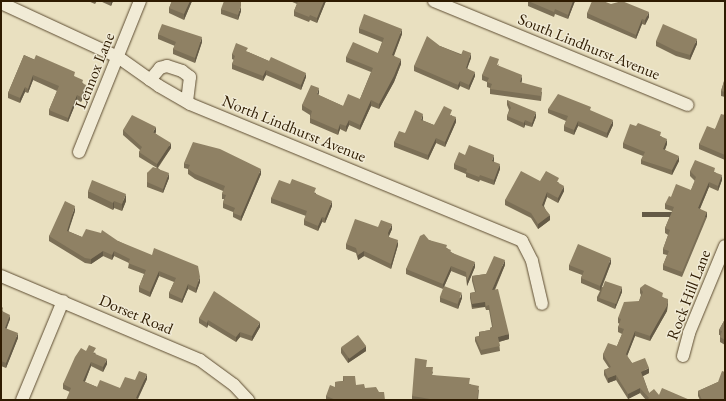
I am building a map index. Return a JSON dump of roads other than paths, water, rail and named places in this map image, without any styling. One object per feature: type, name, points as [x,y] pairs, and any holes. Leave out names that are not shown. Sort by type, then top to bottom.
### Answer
[{"type":"street","name":"Lennox Lane","points":[[79,152],[140,1]]},
{"type":"street","name":"South Lindhurst Avenue","points":[[434,1],[687,105]]},
{"type":"street","name":"North Lindhurst Avenue","points":[[3,2],[118,57],[150,80],[187,102],[522,241],[532,260],[542,304]]},
{"type":"street","points":[[150,80],[160,68],[167,66],[182,71],[190,77],[187,102]]},
{"type":"street","name":"Rock Hill Lane","points":[[683,356],[689,332],[725,246]]},
{"type":"street","name":"Dorset Road","points":[[1,276],[200,360],[234,385],[248,400]]},
{"type":"street","points":[[22,400],[63,301]]}]
